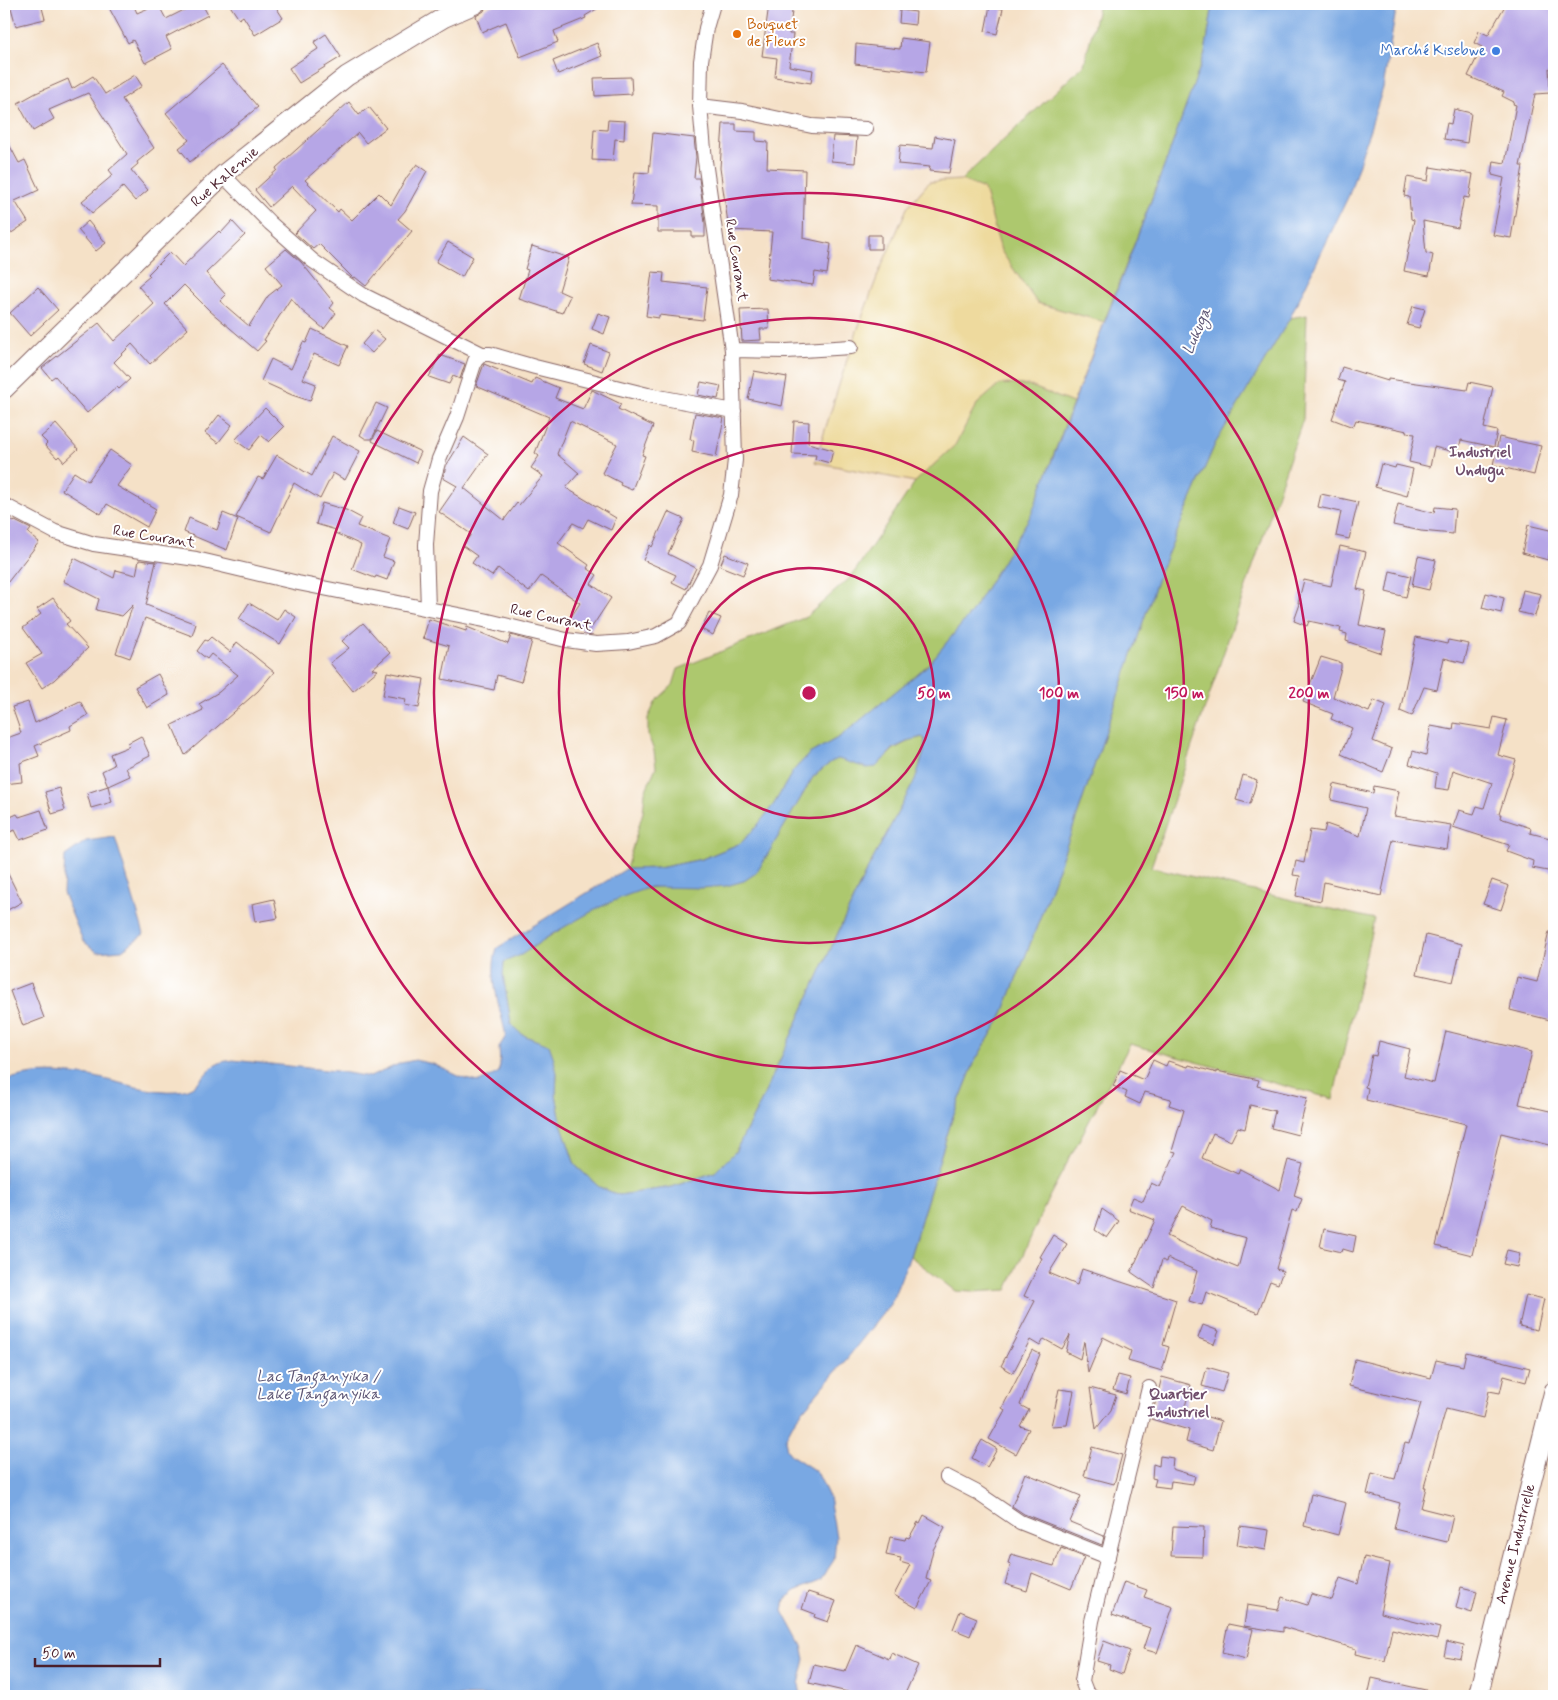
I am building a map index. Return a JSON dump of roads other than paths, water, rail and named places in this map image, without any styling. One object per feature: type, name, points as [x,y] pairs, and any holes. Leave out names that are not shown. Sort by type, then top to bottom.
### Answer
[{"type":"street","name":"Rue Kalemie","points":[[4,389],[223,175],[347,76],[443,18],[475,4]]},
{"type":"street","name":"Rue Courant","points":[[4,505],[55,532],[94,544],[196,560],[566,640],[596,644],[628,642],[656,636],[679,623],[710,565],[731,495],[735,460],[732,350],[705,161],[700,106],[701,61],[706,28],[714,4]]},
{"type":"street","points":[[700,106],[742,111],[812,126],[866,129]]},
{"type":"street","points":[[223,175],[270,223],[313,261],[363,295],[482,354],[490,354],[648,395],[734,411]]},
{"type":"street","points":[[732,350],[787,351],[851,347]]},
{"type":"street","points":[[428,609],[426,545],[430,491],[439,459],[457,417],[476,361],[482,354]]},
{"type":"street","points":[[1092,1696],[1087,1694],[1082,1681],[1092,1621],[1149,1388]]},
{"type":"street","name":"Avenue Industrielle","points":[[1478,1696],[1554,1391]]},
{"type":"street","points":[[947,1477],[976,1492],[1020,1522],[1108,1557]]},
{"type":"water","name":"Lac Tanganyika / Lake Tanganyika","points":[[1213,4],[1397,4],[1383,88],[1349,195],[1290,318],[1215,444],[1161,569],[1074,825],[1034,934],[1001,1018],[975,1061],[952,1119],[910,1256],[891,1303],[795,1420],[785,1439],[787,1450],[791,1455],[817,1472],[829,1497],[836,1537],[834,1560],[820,1581],[797,1590],[785,1599],[783,1611],[802,1646],[805,1659],[799,1684],[801,1696],[4,1696],[4,1080],[48,1073],[82,1075],[147,1089],[178,1091],[193,1086],[215,1065],[233,1060],[336,1071],[370,1077],[401,1063],[415,1060],[433,1064],[465,1079],[479,1082],[498,1073],[500,1065],[499,1047],[506,1036],[494,981],[497,948],[626,869],[659,868],[702,859],[741,843],[774,804],[793,771],[809,754],[841,736],[928,665],[971,613],[1031,515],[1167,159],[1205,53]],"holes":[[[922,737],[925,739],[924,752],[915,780],[864,876],[758,1108],[735,1152],[715,1172],[672,1187],[619,1195],[599,1187],[575,1165],[561,1123],[556,1094],[557,1073],[549,1045],[523,1035],[511,1023],[503,975],[504,962],[521,955],[554,933],[598,908],[650,887],[701,888],[726,886],[744,881],[756,873],[813,777],[831,762],[838,759],[867,768],[876,767],[894,748],[911,740]]]},
{"type":"water","points":[[115,837],[144,934],[122,950],[97,952],[83,941],[63,893],[65,856],[86,841]]},
{"type":"place","name":"Bouquet de Fleurs","points":[[737,34]]},
{"type":"place","name":"Marché Kisebwe","points":[[1496,51]]},
{"type":"district","name":"Industriel Undugu","points":[[1480,461]]},
{"type":"district","name":"Quartier Industriel","points":[[1178,1403]]},
{"type":"water label","name":"Lukuga","points":[[1197,331]]}]
